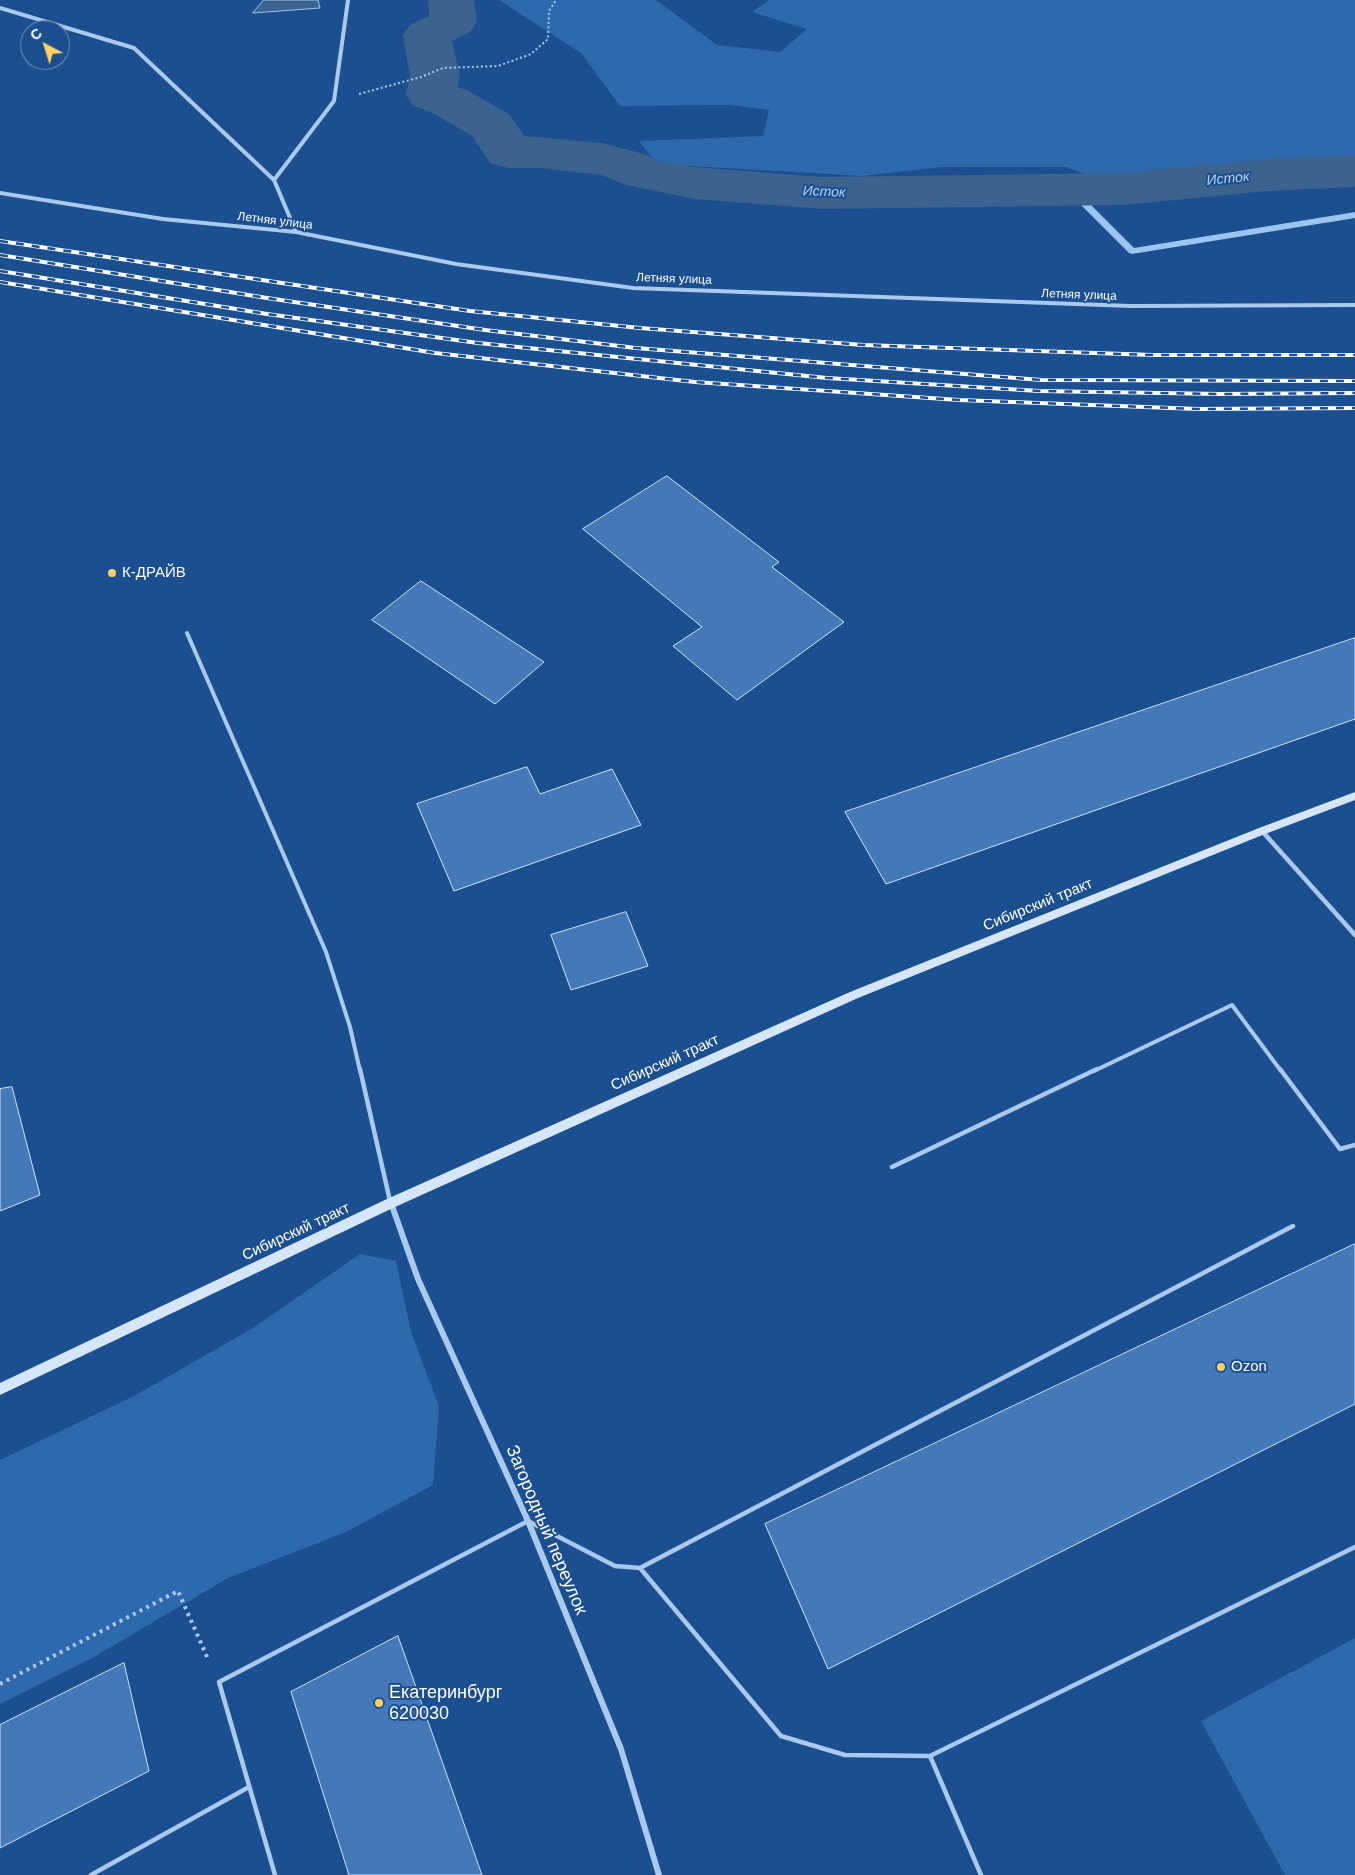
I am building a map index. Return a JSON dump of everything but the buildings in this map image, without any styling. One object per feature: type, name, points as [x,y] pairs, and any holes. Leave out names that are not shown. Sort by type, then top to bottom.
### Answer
[{"type":"main road","name":"Сибирский тракт","points":[[0,1389],[391,1203],[854,995],[1262,830],[1355,796]]},
{"type":"street","points":[[274,180],[334,101],[348,0]]},
{"type":"street","points":[[0,8],[134,48],[274,180],[296,232]]},
{"type":"street","name":"Летняя улица","points":[[0,193],[163,219],[296,232],[456,264],[633,288],[1131,306],[1355,305]]},
{"type":"street","points":[[1262,830],[1355,935]]},
{"type":"street","name":"Загородный переулок","points":[[391,1203],[418,1279],[528,1521],[621,1749],[659,1875]]},
{"type":"lane","points":[[187,633],[326,952],[350,1027],[391,1203]]},
{"type":"lane","points":[[892,1167],[1232,1006],[1340,1149],[1355,1145]]},
{"type":"lane","points":[[275,1875],[219,1682],[528,1521],[615,1566],[640,1568],[1293,1226]]},
{"type":"lane","points":[[640,1568],[781,1736],[845,1755],[930,1756],[1355,1547]]},
{"type":"lane","points":[[930,1756],[981,1875]]},
{"type":"lane","points":[[91,1875],[249,1787]]},
{"type":"path","points":[[334,101],[421,77],[443,68],[498,66],[531,54],[548,39],[549,11],[556,0]]},
{"type":"path","points":[[0,1684],[178,1591],[219,1682]]},
{"type":"shaded area","points":[[264,0],[318,0],[320,8],[253,13]]},
{"type":"shaded area","points":[[499,0],[656,0],[717,45],[780,52],[807,29],[752,12],[769,0],[1355,0],[1355,171],[1267,175],[1124,189],[1066,167],[942,167],[862,176],[657,164],[639,141],[763,136],[769,110],[729,105],[620,106],[581,53]]},
{"type":"shaded area","points":[[360,1254],[396,1261],[411,1332],[439,1406],[433,1485],[346,1532],[228,1578],[94,1657],[0,1704],[0,1460],[136,1395],[253,1328]]},
{"type":"shaded area","points":[[1355,1638],[1355,1875],[1285,1875],[1201,1721]]},
{"type":"waterway","name":"Исток","points":[[451,0],[453,22],[427,35],[435,76],[431,95],[449,101],[492,126],[508,152],[539,152],[602,159],[626,165],[645,174],[695,183],[822,193],[1124,189],[1267,175],[1355,171]]},
{"type":"waterway","points":[[1071,190],[1132,251],[1355,215]]},
{"type":"railway","points":[[0,241],[470,311],[640,328],[863,345],[1153,355],[1355,355]]},
{"type":"railway","points":[[0,255],[267,298],[485,330],[636,348],[1041,380],[1355,381]]},
{"type":"railway","points":[[0,271],[267,314],[478,343],[827,378],[1039,391],[1220,394],[1355,393]]},
{"type":"railway","points":[[0,282],[435,353],[695,382],[959,400],[1198,409],[1355,408]]},
{"type":"place","name":"К-ДРАЙВ","points":[[112,573]]},
{"type":"place","name":"Ozon","points":[[1221,1367]]},
{"type":"place","name":"Екатеринбург 620030","points":[[379,1703]]}]
